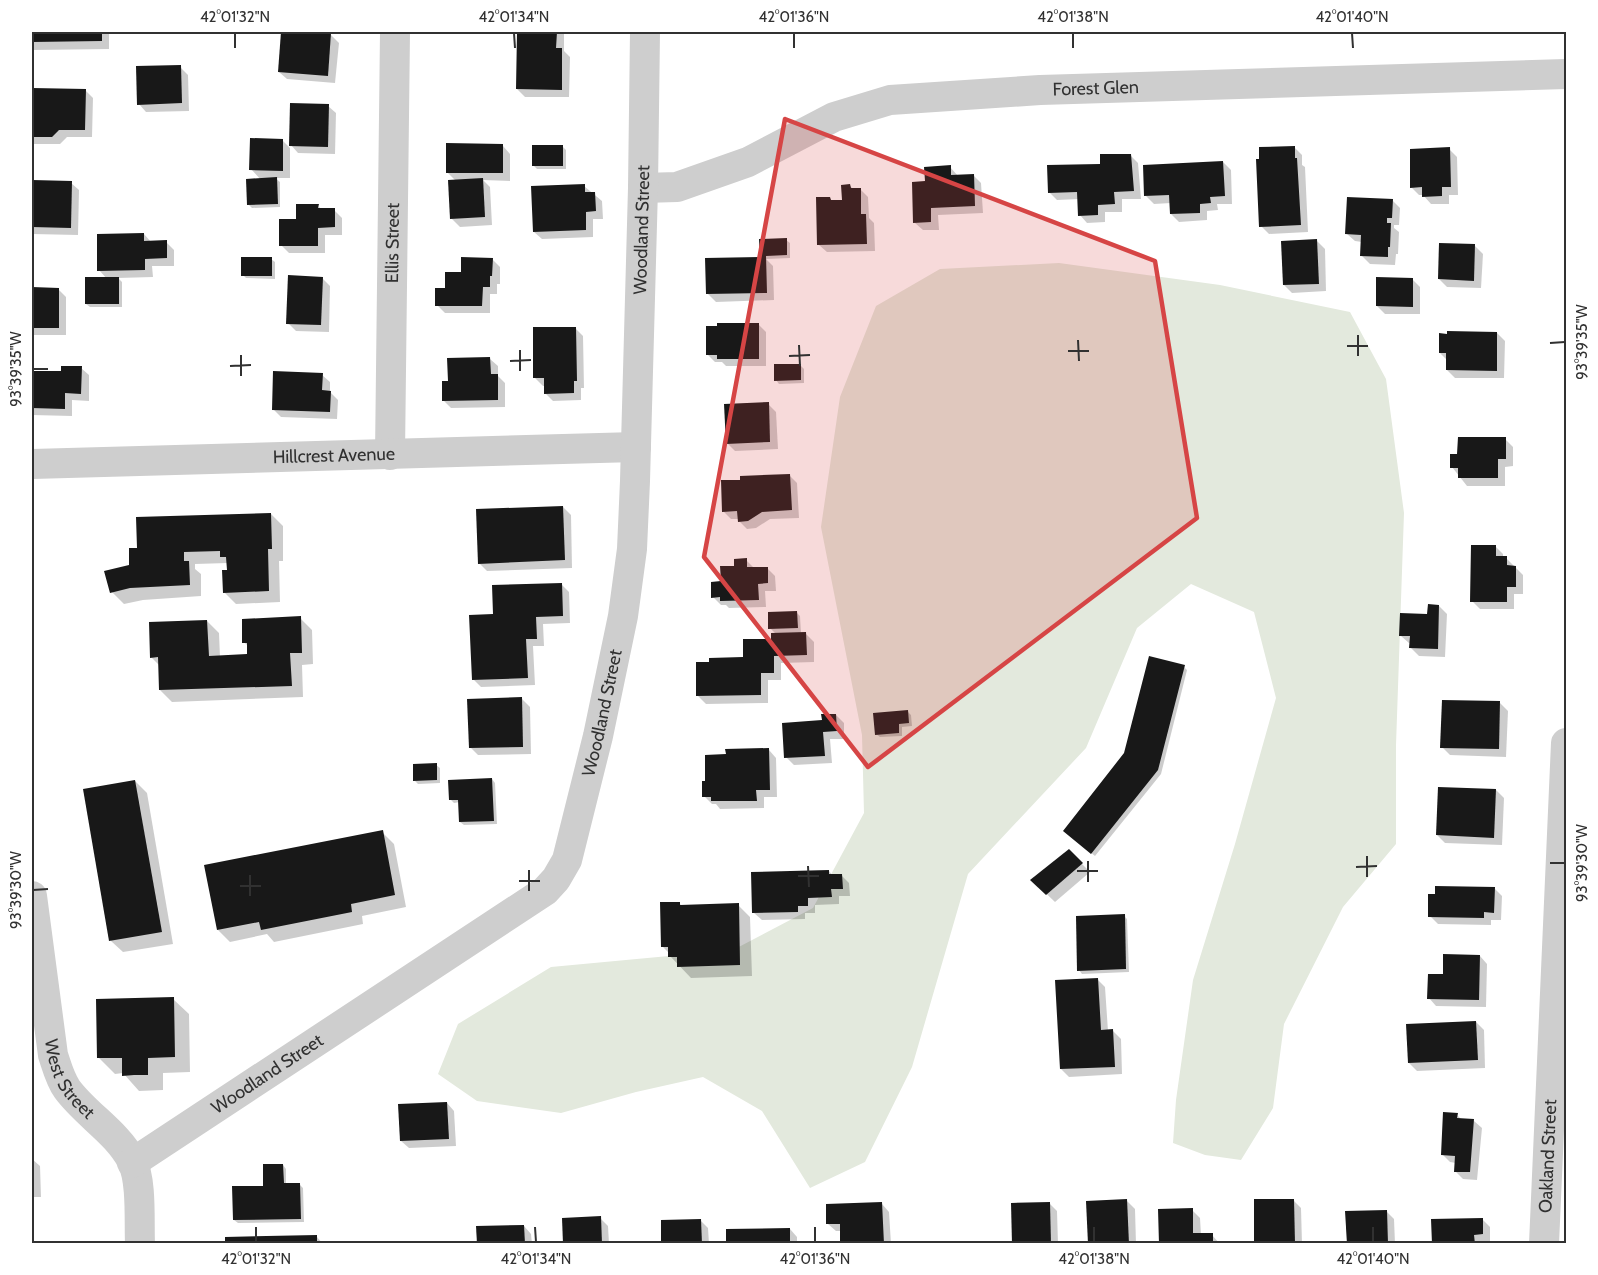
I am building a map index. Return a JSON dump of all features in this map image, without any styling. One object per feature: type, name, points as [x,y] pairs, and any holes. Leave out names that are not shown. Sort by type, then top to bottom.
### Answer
[{"type":"street","name":"Ellis Street","points":[[390,455],[395,32]]},
{"type":"street","name":"Woodland Street","points":[[132,1163],[545,891],[556,879],[567,860],[595,747],[623,616],[632,549],[643,188],[645,32]]},
{"type":"street","name":"Forest Glen","points":[[643,188],[677,187],[688,184],[748,162],[834,117],[890,100],[1040,90],[1566,74]]},
{"type":"street","name":"Hillcrest Avenue","points":[[32,464],[636,447]]},
{"type":"street","name":"Oakland Street","points":[[1544,1244],[1566,743]]},
{"type":"street","name":"West Street","points":[[32,896],[53,1055],[68,1090],[115,1139],[132,1163],[138,1183],[140,1244]]},
{"type":"highlighted area","points":[[785,119],[1155,261],[1197,518],[868,767],[704,557]]},
{"type":"shaded area","points":[[1059,263],[1220,285],[1350,312],[1386,379],[1404,513],[1396,745],[1396,844],[1343,907],[1284,1024],[1273,1108],[1241,1160],[1205,1155],[1173,1143],[1176,1100],[1193,980],[1235,844],[1276,698],[1254,612],[1191,584],[1137,628],[1086,748],[968,874],[912,1067],[865,1162],[810,1188],[762,1111],[703,1077],[636,1092],[561,1113],[477,1101],[438,1074],[458,1024],[551,967],[733,950],[813,908],[864,813],[862,735],[821,527],[840,397],[876,306],[940,269]]},
{"type":"building","points":[[32,32],[102,32],[102,41],[32,42]]},
{"type":"building","points":[[281,32],[331,33],[328,76],[278,72]]},
{"type":"building","points":[[517,32],[557,32],[556,48],[562,48],[562,90],[516,89]]},
{"type":"building","points":[[181,65],[182,103],[137,105],[136,66]]},
{"type":"building","points":[[32,88],[86,89],[85,130],[59,130],[52,137],[32,137]]},
{"type":"building","points":[[290,103],[329,104],[328,147],[289,146]]},
{"type":"building","points":[[250,138],[283,139],[283,171],[249,170]]},
{"type":"building","points":[[446,143],[503,144],[503,173],[446,173]]},
{"type":"building","points":[[532,145],[563,145],[563,166],[532,166]]},
{"type":"building","points":[[1295,146],[1301,225],[1259,227],[1256,159],[1259,159],[1259,147]]},
{"type":"building","points":[[1450,147],[1451,187],[1442,187],[1442,196],[1422,197],[1422,187],[1410,188],[1410,149]]},
{"type":"building","points":[[1100,154],[1131,154],[1134,191],[1114,192],[1115,204],[1098,205],[1098,215],[1078,216],[1077,192],[1048,193],[1047,165],[1100,164]]},
{"type":"building","points":[[1223,161],[1225,196],[1210,197],[1211,203],[1200,204],[1200,213],[1170,214],[1169,195],[1144,196],[1143,165]]},
{"type":"building","points":[[951,165],[951,175],[974,174],[975,206],[931,208],[931,222],[913,223],[912,182],[925,181],[924,167]]},
{"type":"building","points":[[277,177],[278,204],[247,205],[246,179]]},
{"type":"building","points":[[483,178],[485,217],[450,219],[448,180]]},
{"type":"building","points":[[32,180],[72,181],[71,228],[32,227]]},
{"type":"building","points":[[585,184],[585,192],[595,192],[596,211],[586,212],[586,230],[533,232],[531,186]]},
{"type":"building","points":[[850,184],[851,188],[861,188],[861,214],[866,214],[867,244],[817,245],[816,197],[842,200],[841,185]]},
{"type":"building","points":[[1347,197],[1393,199],[1392,218],[1387,218],[1387,223],[1391,223],[1388,257],[1360,256],[1361,235],[1345,234]]},
{"type":"building","points":[[296,204],[319,204],[318,208],[335,208],[335,227],[318,228],[318,246],[279,246],[279,219],[296,219]]},
{"type":"building","points":[[144,233],[144,241],[167,240],[167,258],[145,259],[145,270],[97,271],[97,234]]},
{"type":"building","points":[[787,238],[787,255],[766,256],[767,293],[706,294],[705,258],[760,257],[759,239]]},
{"type":"building","points":[[1317,239],[1319,284],[1283,285],[1281,241]]},
{"type":"building","points":[[1439,243],[1475,244],[1474,281],[1438,279]]},
{"type":"building","points":[[241,257],[272,257],[272,276],[241,276]]},
{"type":"building","points":[[461,257],[493,258],[490,287],[483,287],[482,306],[435,306],[435,288],[445,288],[445,272],[461,272]]},
{"type":"building","points":[[288,275],[323,277],[321,325],[286,324]]},
{"type":"building","points":[[85,277],[119,277],[119,304],[85,304]]},
{"type":"building","points":[[1376,277],[1413,278],[1413,307],[1376,306]]},
{"type":"building","points":[[32,287],[59,288],[59,328],[32,328]]},
{"type":"building","points":[[717,323],[759,323],[759,359],[717,359],[717,355],[706,355],[706,326],[717,326]]},
{"type":"building","points":[[533,327],[576,327],[577,381],[574,381],[574,393],[544,394],[544,378],[533,378]]},
{"type":"building","points":[[1447,331],[1497,332],[1497,371],[1446,370],[1446,353],[1439,353],[1439,333],[1447,334]]},
{"type":"building","points":[[490,357],[491,374],[498,374],[498,400],[442,401],[442,381],[448,381],[447,358]]},
{"type":"building","points":[[774,364],[801,364],[801,380],[774,381]]},
{"type":"building","points":[[61,366],[82,366],[81,394],[65,393],[65,409],[32,408],[32,371],[61,371]]},
{"type":"building","points":[[273,371],[323,373],[322,390],[331,391],[330,412],[272,410]]},
{"type":"building","points":[[769,402],[770,442],[726,444],[724,404]]},
{"type":"building","points":[[1458,437],[1506,437],[1506,459],[1498,459],[1498,478],[1458,478],[1458,468],[1450,468],[1450,454],[1457,454]]},
{"type":"building","points":[[790,474],[792,510],[762,512],[748,521],[738,522],[737,511],[722,512],[721,480],[740,480],[740,476]]},
{"type":"building","points":[[563,506],[565,560],[478,564],[476,509]]},
{"type":"building","points":[[271,513],[272,549],[268,549],[269,591],[223,593],[222,570],[227,570],[226,557],[220,557],[220,551],[184,552],[184,561],[189,561],[190,585],[130,588],[110,593],[104,571],[129,565],[129,548],[137,548],[136,517]]},
{"type":"building","points":[[1471,545],[1496,545],[1496,556],[1507,556],[1507,565],[1516,566],[1516,587],[1507,587],[1507,602],[1470,602]]},
{"type":"building","points":[[747,558],[747,567],[768,567],[768,583],[758,584],[759,600],[720,601],[720,597],[711,598],[711,582],[721,581],[720,566],[734,566],[734,559]]},
{"type":"building","points":[[562,583],[563,616],[536,617],[537,639],[526,639],[528,678],[472,680],[469,615],[493,614],[492,585]]},
{"type":"building","points":[[1428,604],[1439,605],[1438,649],[1409,648],[1410,636],[1399,636],[1400,613],[1427,614]]},
{"type":"building","points":[[797,611],[798,628],[768,629],[768,612]]},
{"type":"building","points":[[301,616],[302,653],[290,653],[292,686],[159,690],[158,657],[150,658],[149,622],[207,620],[209,656],[247,654],[247,643],[242,643],[242,619]]},
{"type":"building","points":[[806,632],[807,655],[774,656],[774,673],[761,673],[761,695],[696,696],[696,662],[709,662],[709,658],[743,657],[743,639],[771,639],[771,633]]},
{"type":"building","points":[[1149,656],[1185,665],[1158,770],[1091,854],[1063,831],[1124,753]]},
{"type":"building","points":[[522,697],[523,747],[469,748],[467,699]]},
{"type":"building","points":[[1442,700],[1500,701],[1499,749],[1440,748]]},
{"type":"building","points":[[908,710],[909,723],[899,724],[899,733],[875,735],[873,713]]},
{"type":"building","points":[[821,714],[836,714],[837,731],[823,732],[825,756],[784,758],[782,723],[822,720]]},
{"type":"building","points":[[769,748],[770,790],[756,790],[757,801],[711,801],[711,797],[702,797],[702,781],[705,781],[705,755],[726,754],[725,749]]},
{"type":"building","points":[[437,763],[437,780],[413,781],[413,764]]},
{"type":"building","points":[[492,778],[494,821],[459,822],[458,800],[449,800],[448,780]]},
{"type":"building","points":[[135,780],[162,932],[109,941],[83,789]]},
{"type":"building","points":[[1438,787],[1496,789],[1494,838],[1436,835]]},
{"type":"building","points":[[383,830],[395,895],[351,904],[352,912],[261,930],[259,922],[217,930],[204,865]]},
{"type":"building","points":[[1069,849],[1083,863],[1046,895],[1030,880]]},
{"type":"building","points":[[829,870],[829,874],[842,874],[843,889],[831,889],[832,897],[808,898],[808,906],[798,906],[798,912],[752,913],[751,872]]},
{"type":"building","points":[[1435,886],[1495,887],[1494,913],[1484,912],[1484,918],[1428,917],[1428,894],[1435,894]]},
{"type":"building","points":[[660,902],[680,902],[680,905],[739,903],[740,965],[677,967],[677,957],[668,957],[668,947],[661,947]]},
{"type":"building","points":[[1125,914],[1126,969],[1077,971],[1076,916]]},
{"type":"building","points":[[1443,954],[1480,955],[1479,1000],[1427,999],[1428,974],[1443,974]]},
{"type":"building","points":[[1098,978],[1101,1030],[1113,1029],[1115,1067],[1060,1069],[1055,980]]},
{"type":"building","points":[[174,997],[175,1057],[148,1058],[148,1075],[122,1076],[122,1058],[97,1058],[96,999]]},
{"type":"building","points":[[1476,1021],[1478,1060],[1408,1063],[1406,1024]]},
{"type":"building","points":[[447,1102],[449,1139],[400,1141],[398,1104]]},
{"type":"building","points":[[1443,1112],[1458,1113],[1457,1118],[1474,1119],[1470,1172],[1454,1172],[1455,1156],[1441,1155]]},
{"type":"building","points":[[263,1164],[283,1164],[284,1183],[300,1183],[301,1219],[233,1220],[232,1186],[263,1186]]},
{"type":"building","points":[[1127,1199],[1129,1244],[1088,1244],[1086,1201]]},
{"type":"building","points":[[1254,1199],[1294,1199],[1295,1244],[1254,1244]]},
{"type":"building","points":[[882,1202],[884,1244],[840,1244],[840,1224],[826,1224],[826,1204]]},
{"type":"building","points":[[1050,1202],[1051,1244],[1012,1244],[1011,1203]]},
{"type":"building","points":[[1193,1208],[1193,1233],[1213,1233],[1213,1244],[1159,1244],[1158,1209]]},
{"type":"building","points":[[1387,1210],[1388,1244],[1347,1244],[1345,1211]]},
{"type":"building","points":[[601,1216],[602,1244],[563,1244],[562,1218]]},
{"type":"building","points":[[1483,1218],[1483,1234],[1474,1235],[1475,1244],[1432,1244],[1431,1219]]},
{"type":"building","points":[[701,1219],[702,1244],[661,1244],[661,1220]]},
{"type":"building","points":[[524,1225],[525,1244],[477,1244],[476,1226]]},
{"type":"building","points":[[790,1228],[790,1244],[726,1244],[726,1229]]},
{"type":"building","points":[[317,1235],[317,1244],[225,1244],[225,1237]]}]
